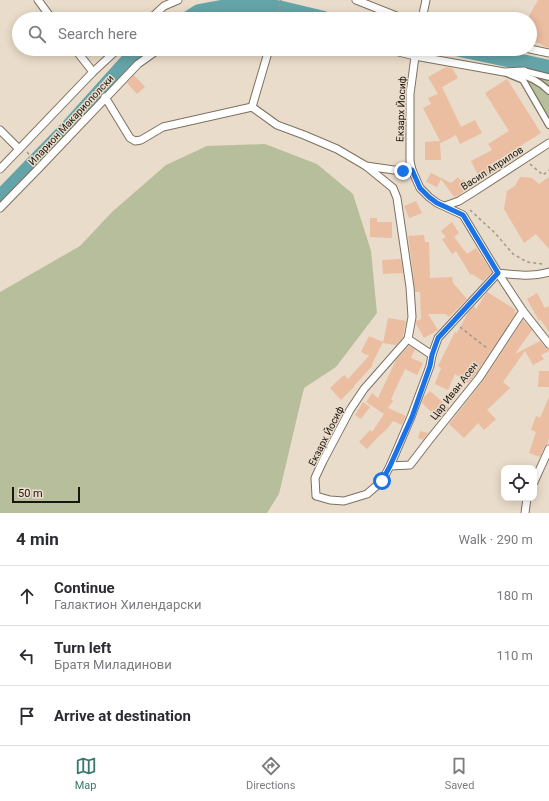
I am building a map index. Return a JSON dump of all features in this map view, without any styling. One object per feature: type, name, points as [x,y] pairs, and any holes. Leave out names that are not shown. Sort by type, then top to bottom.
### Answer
[{"type":"street","points":[[38,0],[47,12]]},
{"type":"street","points":[[158,12],[164,6],[178,0]]},
{"type":"street","points":[[356,0],[386,12]]},
{"type":"street","points":[[423,12],[426,0]]},
{"type":"street","points":[[537,50],[549,53]]},
{"type":"street","points":[[80,56],[93,72]]},
{"type":"street","name":"Иларион Макариополски","points":[[0,168],[22,150],[93,72],[110,56]]},
{"type":"street","name":"Иларион Макариополски","points":[[0,208],[105,97],[138,64],[149,56]]},
{"type":"street","points":[[252,107],[267,56]]},
{"type":"street","name":"Екзарх Йосиф","points":[[415,56],[410,94],[410,161],[412,170],[420,188],[437,203],[463,215],[523,311],[549,344]]},
{"type":"street","points":[[433,56],[524,75],[535,79],[549,91]]},
{"type":"street","points":[[504,72],[524,71],[549,77]]},
{"type":"street","points":[[504,72],[523,80],[549,125]]},
{"type":"street","points":[[105,97],[130,138],[135,141],[141,140],[163,127],[252,107],[277,125],[337,149],[366,166],[393,188],[397,198],[410,287],[412,317],[408,339],[432,355]]},
{"type":"street","points":[[0,130],[22,150]]},
{"type":"street","name":"Васил Априлов","points":[[444,206],[459,201],[549,143]]},
{"type":"street","points":[[366,166],[394,170],[412,170]]},
{"type":"street","points":[[390,466],[412,417],[438,338],[498,273],[538,275],[549,272]]},
{"type":"street","name":"Цар Иван Асен","points":[[390,466],[410,465],[479,378],[523,311]]},
{"type":"street","name":"Екзарх Йосиф","points":[[390,466],[382,481],[367,494],[344,501],[330,500],[316,496],[315,478],[350,410],[364,389],[408,339]]},
{"type":"street","points":[[537,475],[549,449]]},
{"type":"street","points":[[525,513],[527,501]]},
{"type":"path","points":[[278,12],[281,0]]},
{"type":"path","points":[[22,150],[36,163]]},
{"type":"path","points":[[518,163],[531,164],[543,175],[549,170]]},
{"type":"path","points":[[470,210],[495,233],[513,254],[527,262],[549,264]]},
{"type":"path","points":[[453,322],[495,354]]},
{"type":"green space","points":[[526,57],[549,61],[549,125],[523,80]]},
{"type":"green space","points":[[265,144],[317,164],[353,194],[371,251],[377,313],[336,367],[304,388],[279,494],[267,513],[0,513],[0,292],[80,246],[112,212],[166,165],[207,146]]},
{"type":"building","points":[[538,0],[549,0],[549,48],[537,43],[537,12],[531,12]]},
{"type":"building","points":[[446,67],[452,68],[458,78],[442,87],[461,127],[475,120],[482,133],[460,144],[456,135],[441,143],[440,142],[441,160],[425,160],[425,142],[440,141],[423,108],[431,104],[428,98],[438,94],[428,77]]},
{"type":"building","points":[[134,75],[145,87],[137,94],[127,83]]},
{"type":"building","points":[[507,79],[541,133],[490,165],[494,172],[480,179],[471,161],[492,150],[488,144],[509,131],[485,93]]},
{"type":"building","points":[[431,173],[451,183],[458,177],[461,181],[463,179],[469,187],[458,196],[454,197],[441,179],[437,187],[426,182]]},
{"type":"building","points":[[520,177],[532,178],[539,184],[549,177],[549,249],[536,234],[524,243],[504,209],[507,191],[515,186]]},
{"type":"building","points":[[416,201],[422,213],[409,218],[404,206]]},
{"type":"building","points":[[370,218],[377,218],[377,222],[392,222],[392,238],[370,237]]},
{"type":"building","points":[[452,222],[459,233],[454,237],[467,254],[476,248],[492,272],[483,281],[472,274],[470,275],[456,251],[452,254],[442,239],[446,237],[441,231]]},
{"type":"building","points":[[424,235],[425,242],[429,242],[430,278],[452,277],[453,283],[467,299],[449,317],[446,314],[428,314],[438,330],[424,338],[416,324],[416,321],[421,319],[420,292],[415,292],[408,236]]},
{"type":"building","points":[[401,259],[403,273],[383,274],[382,260]]},
{"type":"building","points":[[487,292],[516,310],[514,312],[516,313],[475,375],[468,383],[455,374],[448,390],[435,384],[441,368],[438,366],[455,332],[457,333],[469,311],[474,306],[476,309]]},
{"type":"building","points":[[537,293],[545,308],[549,306],[549,332],[540,319],[539,321],[527,299]]},
{"type":"building","points":[[388,318],[406,321],[403,337],[396,345],[383,343]]},
{"type":"building","points":[[523,320],[532,330],[515,354],[540,341],[549,349],[549,351],[541,355],[544,359],[533,365],[525,351],[503,382],[510,388],[487,410],[496,419],[484,430],[478,423],[464,438],[449,424],[483,381]]},
{"type":"building","points":[[369,336],[383,342],[372,364],[373,365],[341,400],[330,388],[344,375],[348,379],[369,356],[361,352]]},
{"type":"building","points":[[409,346],[415,349],[411,358],[423,363],[417,375],[405,369],[391,399],[393,401],[388,408],[406,416],[402,425],[393,421],[367,449],[359,442],[370,430],[372,432],[384,414],[366,402],[372,393],[378,398],[396,360]]},
{"type":"building","points":[[539,371],[549,371],[549,387],[538,387]]},
{"type":"building","points":[[430,391],[449,408],[439,419],[422,403],[424,397]]},
{"type":"building","points":[[549,397],[549,438],[540,457],[529,453],[536,432],[531,430],[536,416],[540,418]]},
{"type":"building","points":[[363,402],[370,407],[361,419],[355,415]]},
{"type":"building","points":[[420,431],[428,433],[423,440],[418,438]]},
{"type":"waterway","points":[[199,12],[238,5],[257,5],[295,12]]},
{"type":"waterway","points":[[0,198],[66,130],[127,62],[135,56]]},
{"type":"waterway","points":[[493,56],[549,68]]},
{"type":"route","points":[[382,481],[412,417],[438,338],[498,273],[463,215],[437,203],[429,197],[420,188],[412,170],[403,171]]}]
